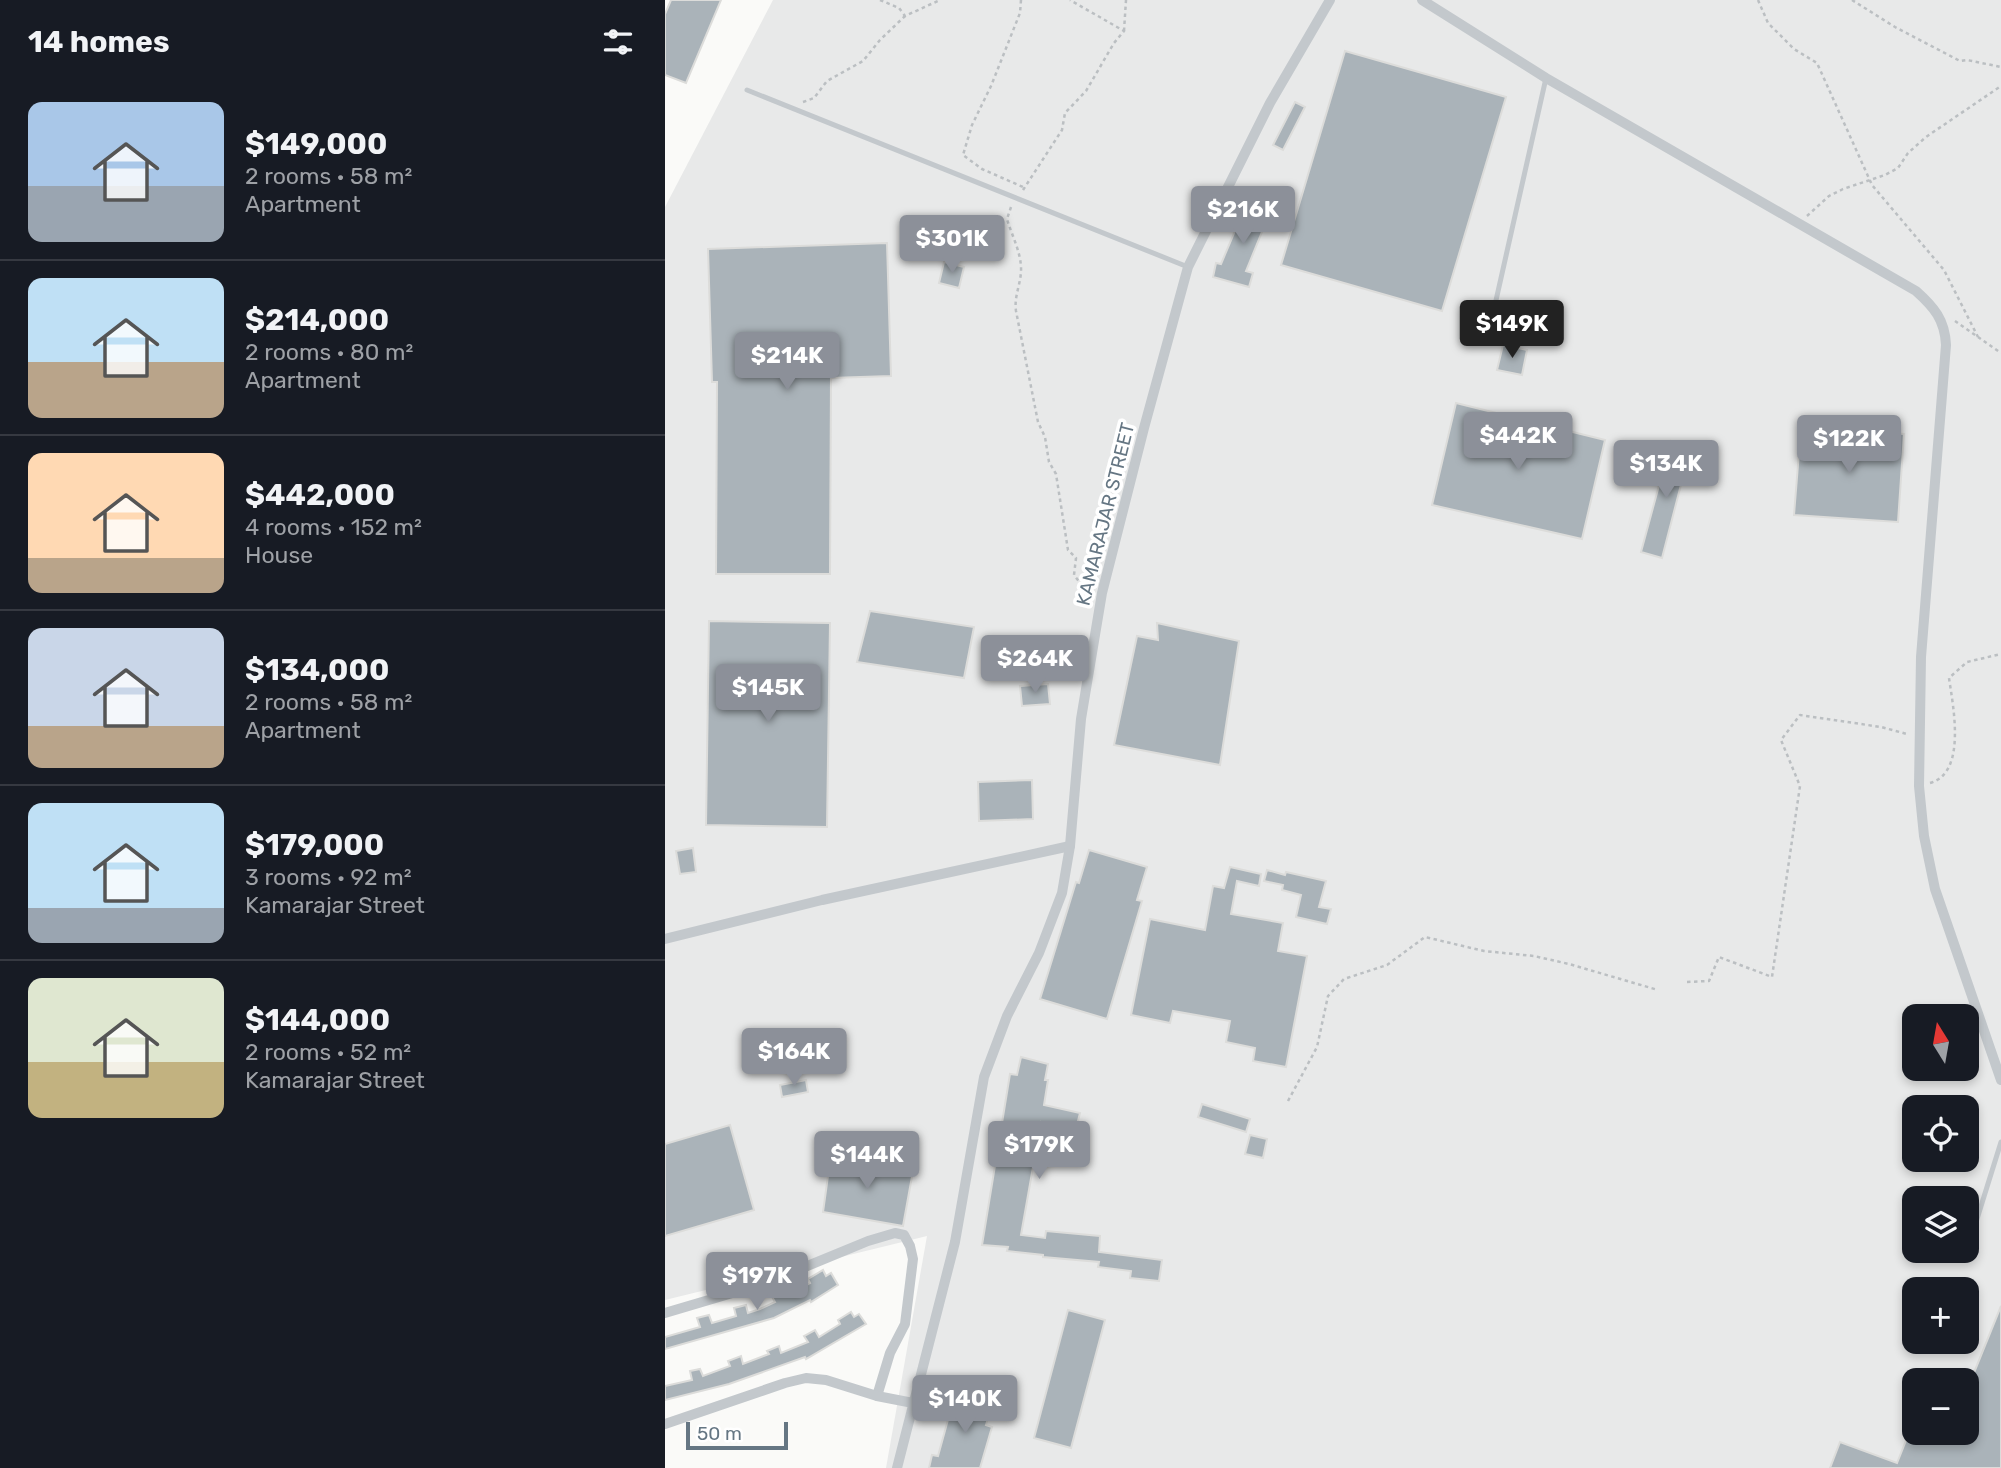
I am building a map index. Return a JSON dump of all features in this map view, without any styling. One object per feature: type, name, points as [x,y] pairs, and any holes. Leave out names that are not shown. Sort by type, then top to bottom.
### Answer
[{"type":"street","name":"KAMARAJAR STREET","points":[[897,1468],[955,1242],[984,1077],[1007,1016],[1039,953],[1062,893],[1070,846],[1081,719],[1100,606],[1144,428],[1188,267],[1270,103],[1330,0]]},
{"type":"street","points":[[1422,0],[1546,78],[1916,291],[1936,309],[1945,332],[1946,345],[1921,657],[1919,786],[1924,836],[1935,889],[2001,1080]]},
{"type":"street","points":[[665,939],[823,900],[1070,846]]},
{"type":"street","points":[[665,1313],[766,1283],[868,1241],[895,1233],[904,1236],[911,1246],[913,1259],[905,1324],[890,1353],[877,1396]]},
{"type":"street","points":[[665,1424],[806,1378],[826,1380],[877,1396],[913,1403]]},
{"type":"lane","points":[[1490,327],[1546,78]]},
{"type":"lane","points":[[747,90],[1188,267]]},
{"type":"lane","points":[[1979,1213],[2001,1142]]},
{"type":"path","points":[[880,0],[899,8],[905,16]]},
{"type":"path","points":[[791,108],[814,98],[827,81],[863,61],[905,16],[940,0]]},
{"type":"path","points":[[1021,0],[1020,13],[992,86],[972,125],[963,155],[982,169],[1024,187]]},
{"type":"path","points":[[1070,0],[1123,31]]},
{"type":"path","points":[[1100,606],[1074,575],[1076,558],[1068,550],[1056,474],[1049,462],[1045,437],[1038,422],[1016,310],[1015,301],[1021,273],[1020,258],[1007,219],[1008,212],[1062,130],[1065,113],[1086,92],[1123,31],[1126,0]]},
{"type":"path","points":[[1758,0],[1769,23],[1794,49],[1817,63],[1870,181],[1944,270],[1978,337]]},
{"type":"path","points":[[1852,0],[1895,27],[1960,61],[2001,67]]},
{"type":"path","points":[[1800,224],[1812,210],[1843,188],[1885,176],[1898,168],[1908,153],[1926,137],[2001,86]]},
{"type":"path","points":[[1936,309],[2001,353]]},
{"type":"path","points":[[1919,786],[1938,781],[1952,764],[1955,727],[1949,678],[1967,662],[2001,654]]},
{"type":"path","points":[[1687,982],[1709,981],[1719,957],[1772,977],[1800,786],[1781,740],[1800,715],[1881,727],[1920,737]]},
{"type":"path","points":[[1288,1101],[1317,1047],[1328,996],[1344,979],[1387,965],[1425,937],[1484,951],[1534,956],[1658,990]]},
{"type":"shaded area","points":[[773,0],[2001,0],[2001,1468],[886,1468],[927,1236],[665,1300],[665,207]]},
{"type":"building","points":[[671,0],[721,0],[686,83],[665,75],[665,14]]},
{"type":"building","points":[[1345,51],[1506,97],[1442,311],[1281,265]]},
{"type":"building","points":[[1295,102],[1305,107],[1283,150],[1273,145]]},
{"type":"building","points":[[1248,200],[1271,210],[1246,271],[1253,273],[1249,287],[1213,277],[1216,263],[1221,264]]},
{"type":"building","points":[[887,243],[891,376],[831,378],[830,574],[716,574],[717,382],[712,382],[708,249]]},
{"type":"building","points":[[944,262],[964,267],[959,288],[939,283]]},
{"type":"building","points":[[1503,345],[1527,350],[1522,375],[1497,370]]},
{"type":"building","points":[[1456,403],[1605,440],[1582,539],[1432,505]]},
{"type":"building","points":[[1801,427],[1904,434],[1898,522],[1794,515]]},
{"type":"building","points":[[1671,441],[1691,446],[1662,558],[1641,552]]},
{"type":"building","points":[[870,611],[974,627],[964,678],[857,662]]},
{"type":"building","points":[[709,621],[830,623],[827,827],[706,825]]},
{"type":"building","points":[[1157,623],[1239,641],[1220,765],[1114,745],[1137,636],[1158,640]]},
{"type":"building","points":[[1048,684],[1050,704],[1022,706],[1020,686]]},
{"type":"building","points":[[1032,780],[1033,819],[979,821],[978,782]]},
{"type":"building","points":[[693,848],[696,872],[680,874],[676,851]]},
{"type":"building","points":[[1089,850],[1147,867],[1137,900],[1142,901],[1107,1019],[1040,999],[1076,882],[1079,883]]},
{"type":"building","points":[[1230,867],[1261,874],[1259,886],[1237,881],[1231,914],[1283,923],[1278,951],[1307,956],[1286,1067],[1253,1061],[1255,1048],[1226,1042],[1230,1021],[1173,1011],[1170,1023],[1131,1015],[1150,919],[1205,930],[1213,886],[1224,888]]},
{"type":"building","points":[[1267,870],[1326,881],[1319,907],[1331,909],[1327,924],[1296,917],[1301,895],[1282,890],[1283,885],[1264,881]]},
{"type":"building","points":[[1021,1057],[1048,1064],[1044,1105],[1080,1113],[1076,1129],[1041,1122],[1021,1235],[1045,1238],[1046,1231],[1100,1236],[1099,1252],[1162,1260],[1159,1281],[1130,1278],[1131,1271],[1098,1267],[1099,1262],[1043,1257],[1007,1251],[1008,1247],[982,1245],[1010,1074],[1017,1075]]},
{"type":"building","points":[[806,1080],[808,1092],[782,1097],[780,1085]]},
{"type":"building","points":[[1202,1104],[1250,1119],[1246,1132],[1198,1117]]},
{"type":"building","points":[[730,1125],[754,1210],[665,1236],[665,1144]]},
{"type":"building","points":[[1250,1135],[1267,1139],[1263,1158],[1245,1154]]},
{"type":"building","points":[[831,1154],[913,1171],[903,1226],[823,1212]]},
{"type":"building","points":[[823,1270],[826,1276],[831,1273],[838,1285],[811,1302],[810,1300],[774,1318],[665,1349],[665,1337],[700,1327],[697,1318],[709,1315],[712,1323],[736,1316],[734,1308],[746,1305],[748,1313],[760,1309],[775,1302],[771,1295],[782,1289],[786,1296],[810,1283],[808,1279]]},
{"type":"building","points":[[2001,1306],[2001,1468],[1830,1468],[1840,1442],[1897,1463],[1904,1445],[1979,1445],[1979,1368],[1976,1368]]},
{"type":"building","points":[[1068,1310],[1105,1320],[1071,1448],[1034,1438]]},
{"type":"building","points":[[851,1312],[854,1317],[859,1314],[866,1324],[806,1359],[805,1357],[729,1384],[665,1400],[665,1386],[692,1380],[690,1371],[700,1369],[703,1376],[730,1366],[728,1361],[741,1356],[743,1364],[769,1354],[767,1351],[779,1346],[781,1353],[808,1342],[804,1336],[815,1330],[819,1337],[840,1324],[838,1320]]},
{"type":"building","points":[[960,1392],[993,1401],[986,1425],[992,1427],[980,1468],[929,1468],[932,1455],[938,1456],[949,1416],[953,1417]]}]
